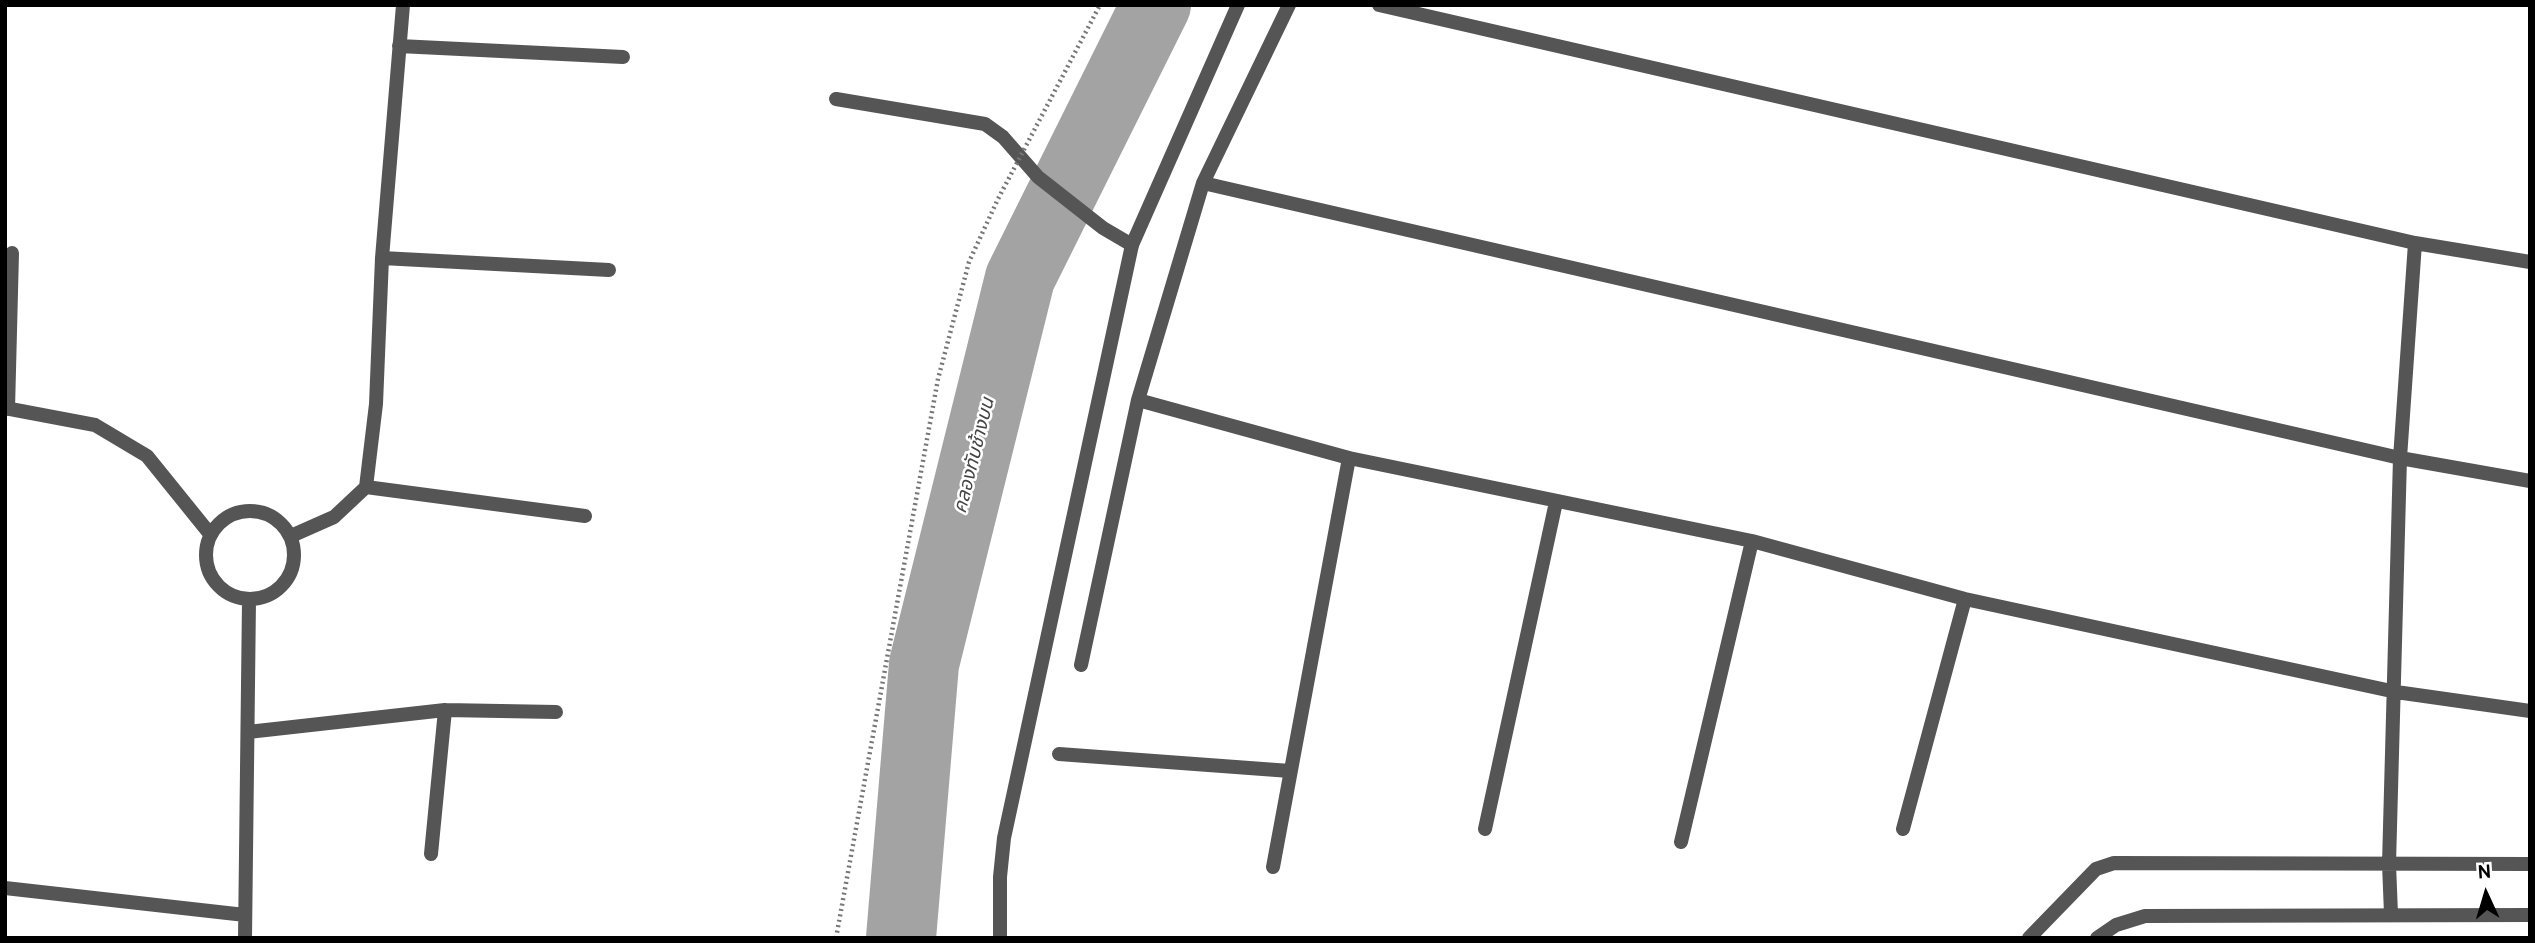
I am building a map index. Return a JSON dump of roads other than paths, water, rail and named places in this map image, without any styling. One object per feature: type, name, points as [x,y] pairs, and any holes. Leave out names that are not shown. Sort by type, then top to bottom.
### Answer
[{"type":"street","points":[[291,536],[334,517],[366,487],[376,404],[382,258],[403,5]]},
{"type":"street","points":[[1000,938],[1000,877],[1004,838],[1132,245],[1238,5]]},
{"type":"street","points":[[1081,665],[1138,400],[1203,183],[1289,5]]},
{"type":"street","points":[[1379,5],[2415,243],[2530,262]]},
{"type":"street","points":[[399,46],[622,57]]},
{"type":"street","points":[[836,99],[985,124],[1003,137],[1038,177],[1103,228],[1132,245]]},
{"type":"street","points":[[1203,183],[2400,458],[2530,481]]},
{"type":"street","points":[[2391,914],[2389,864],[2396,692],[2400,458],[2415,243]]},
{"type":"street","points":[[12,254],[7,408],[95,425],[147,456],[210,534]]},
{"type":"street","points":[[382,258],[609,270]]},
{"type":"street","points":[[1138,400],[1349,458],[1752,541],[1965,599],[2396,692],[2530,711]]},
{"type":"street","points":[[1273,867],[1349,458]]},
{"type":"street","points":[[366,487],[585,516]]},
{"type":"street","points":[[1485,829],[1556,502]]},
{"type":"street","points":[[252,510],[273,517],[291,536],[296,558],[289,580],[272,593],[249,600],[223,590],[211,578],[205,555],[210,534],[227,517],[252,510]]},
{"type":"street","points":[[1681,842],[1752,541]]},
{"type":"street","points":[[1903,829],[1965,599]]},
{"type":"street","points":[[245,938],[249,600]]},
{"type":"street","points":[[248,732],[445,710],[556,712]]},
{"type":"street","points":[[431,854],[445,710]]},
{"type":"street","points":[[1059,754],[1290,771]]},
{"type":"street","points":[[2029,938],[2096,869],[2114,863],[2530,864]]},
{"type":"street","points":[[5,888],[245,915]]},
{"type":"street","points":[[2097,938],[2116,925],[2145,916],[2530,915]]},
{"type":"waterway","name":"คลองทับช้างบน","points":[[901,938],[924,664],[1020,278],[1156,5]]}]
